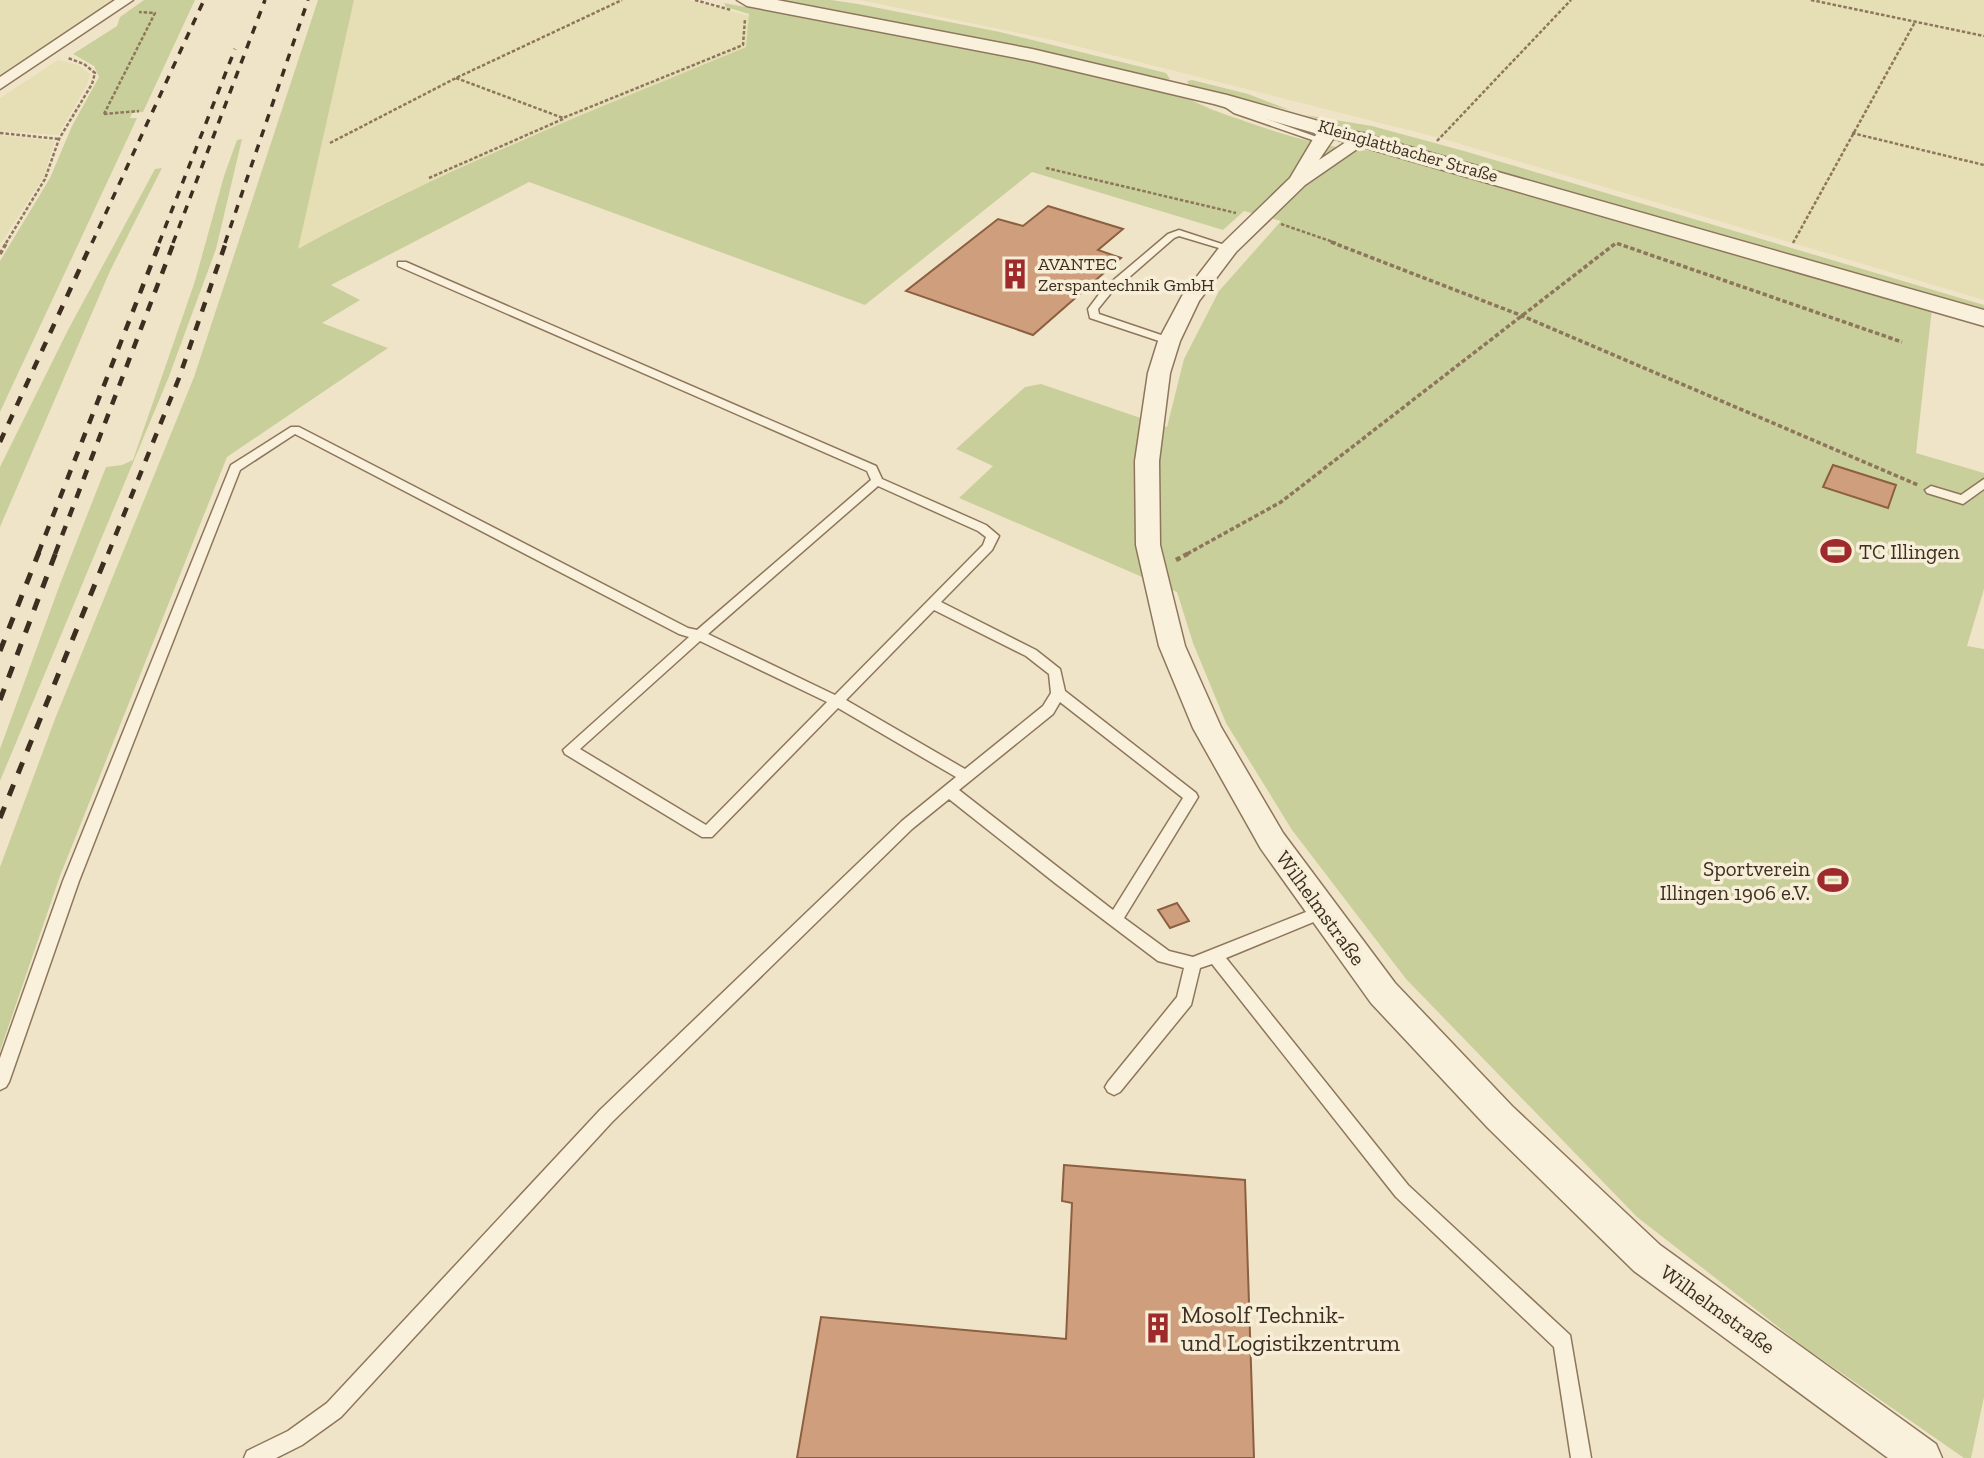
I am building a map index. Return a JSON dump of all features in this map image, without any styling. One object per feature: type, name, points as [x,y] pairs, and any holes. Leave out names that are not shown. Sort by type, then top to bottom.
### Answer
[{"type":"street","points":[[0,84],[125,0]]},
{"type":"street","name":"Kleinglattbacher Straße","points":[[747,0],[1032,55],[1220,99],[1326,134],[1364,138],[1984,318]]},
{"type":"street","name":"Wilhelmstraße","points":[[1298,181],[1326,134]]},
{"type":"street","name":"Wilhelmstraße","points":[[1364,138],[1298,181],[1229,248],[1189,300],[1169,341],[1159,373],[1147,461],[1148,545],[1172,646],[1207,728],[1272,841],[1383,993],[1491,1108],[1647,1258],[1922,1458]]},
{"type":"lane","points":[[1169,341],[1105,322],[1094,316],[1093,309],[1107,291],[1171,236],[1179,233],[1229,248]]},
{"type":"lane","points":[[402,264],[872,469],[877,481],[993,536],[988,547],[934,604],[707,833],[570,750],[877,481]]},
{"type":"lane","points":[[0,1082],[71,881],[235,468],[295,429],[684,631],[699,635],[838,702],[967,777]]},
{"type":"lane","points":[[1931,490],[1964,500],[1984,484]]},
{"type":"lane","points":[[254,1458],[295,1438],[334,1410],[606,1116],[908,825],[1048,710],[1058,693],[1055,672],[1031,653],[934,604]]},
{"type":"lane","points":[[1058,693],[1191,797],[1115,920]]},
{"type":"lane","points":[[950,791],[1164,956],[1193,964],[1322,912]]},
{"type":"lane","points":[[1215,956],[1402,1191],[1563,1342],[1581,1458]]},
{"type":"lane","points":[[1114,1087],[1185,1000],[1193,964]]},
{"type":"path","points":[[330,143],[456,78],[622,0]]},
{"type":"path","points":[[429,178],[563,118],[743,45],[745,15],[695,0]]},
{"type":"path","points":[[1437,141],[1571,0]]},
{"type":"path","points":[[1811,0],[1984,36]]},
{"type":"path","points":[[139,111],[104,114],[155,13]]},
{"type":"path","points":[[1791,247],[1915,22]]},
{"type":"path","points":[[0,254],[45,179],[59,139],[92,84],[95,73],[85,64],[66,57]]},
{"type":"path","points":[[456,78],[563,118]]},
{"type":"path","points":[[0,133],[59,139]]},
{"type":"path","points":[[1852,133],[1984,165]]},
{"type":"path","points":[[1046,168],[1261,219],[1380,259],[1520,315],[1931,490]]},
{"type":"path","points":[[1154,572],[1281,502],[1616,243],[1902,342]]},
{"type":"shaded area","points":[[0,0],[119,0],[0,79]]},
{"type":"shaded area","points":[[354,0],[689,0],[749,16],[750,21],[746,47],[498,150],[369,210],[297,250]]},
{"type":"shaded area","points":[[860,0],[1984,0],[1984,300],[1440,138],[1052,40]]},
{"type":"shaded area","points":[[58,60],[78,65],[90,74],[87,85],[58,135],[0,131],[0,98]]},
{"type":"shaded area","points":[[0,135],[55,141],[44,176],[0,245]]},
{"type":"green space","points":[[144,0],[195,0],[143,112],[132,113],[130,118],[137,118],[0,412],[0,261],[50,178],[72,126],[99,77],[94,66],[73,54],[117,26],[120,17]]},
{"type":"green space","points":[[318,0],[354,0],[298,249],[463,167],[746,47],[749,14],[726,7],[724,3],[1006,53],[1117,78],[1172,93],[1264,128],[1342,148],[1381,151],[1932,308],[1916,453],[1984,473],[1984,589],[1967,646],[1984,649],[1984,1397],[1971,1458],[1964,1458],[1804,1347],[1637,1217],[1406,979],[1292,830],[1226,723],[1193,643],[1177,592],[959,498],[993,466],[956,449],[1025,387],[1041,384],[1167,427],[1184,359],[1219,291],[1281,221],[1244,211],[1223,230],[1032,172],[865,305],[529,182],[331,285],[360,300],[322,323],[388,348],[227,457],[60,876],[0,1051],[0,867],[55,719],[194,377]]},
{"type":"green space","points":[[766,0],[831,0],[858,4],[1000,32],[1166,73],[1170,79],[1162,80]]},
{"type":"green space","points":[[1187,81],[1248,94],[1290,110],[1190,87]]},
{"type":"green space","points":[[1305,115],[1372,126],[1464,151],[1984,305],[1984,313]]},
{"type":"green space","points":[[242,139],[216,249],[168,379],[0,781],[0,749],[60,584],[106,467],[133,460],[195,281],[224,176],[237,140]]},
{"type":"green space","points":[[162,168],[110,271],[0,527],[0,467],[68,330],[155,169]]},
{"type":"building","name":"AVANTEC Zerspantechnik GmbH","points":[[1048,206],[1123,229],[1098,250],[1121,258],[1033,335],[906,291],[998,219],[1023,226]]},
{"type":"building","points":[[1833,465],[1896,485],[1888,508],[1823,487]]},
{"type":"building","points":[[1177,903],[1189,921],[1170,928],[1158,910]]},
{"type":"building","name":"Mosolf Technik- und Logistikzentrum","points":[[1064,1165],[1245,1180],[1254,1458],[797,1458],[821,1317],[1066,1339],[1072,1203],[1062,1201]]},
{"type":"railway","points":[[92,243],[204,0]]},
{"type":"railway","points":[[173,243],[265,0]]},
{"type":"railway","points":[[225,243],[308,0]]},
{"type":"railway","points":[[159,243],[235,49]]},
{"type":"railway","points":[[0,442],[92,242]]},
{"type":"railway","points":[[38,554],[160,242]]},
{"type":"railway","points":[[55,554],[174,242]]},
{"type":"railway","points":[[108,554],[179,378],[226,242]]},
{"type":"railway","points":[[0,651],[39,552]]},
{"type":"railway","points":[[0,700],[56,552]]},
{"type":"railway","points":[[0,818],[108,552]]},
{"type":"place","name":"AVANTEC Zerspantechnik GmbH","points":[[1015,274]]},
{"type":"place","name":"TC Illingen","points":[[1836,551]]},
{"type":"place","name":"Sportverein Illingen 1906 e.V.","points":[[1833,880]]},
{"type":"place","name":"Mosolf Technik- und Logistikzentrum","points":[[1158,1328]]}]
